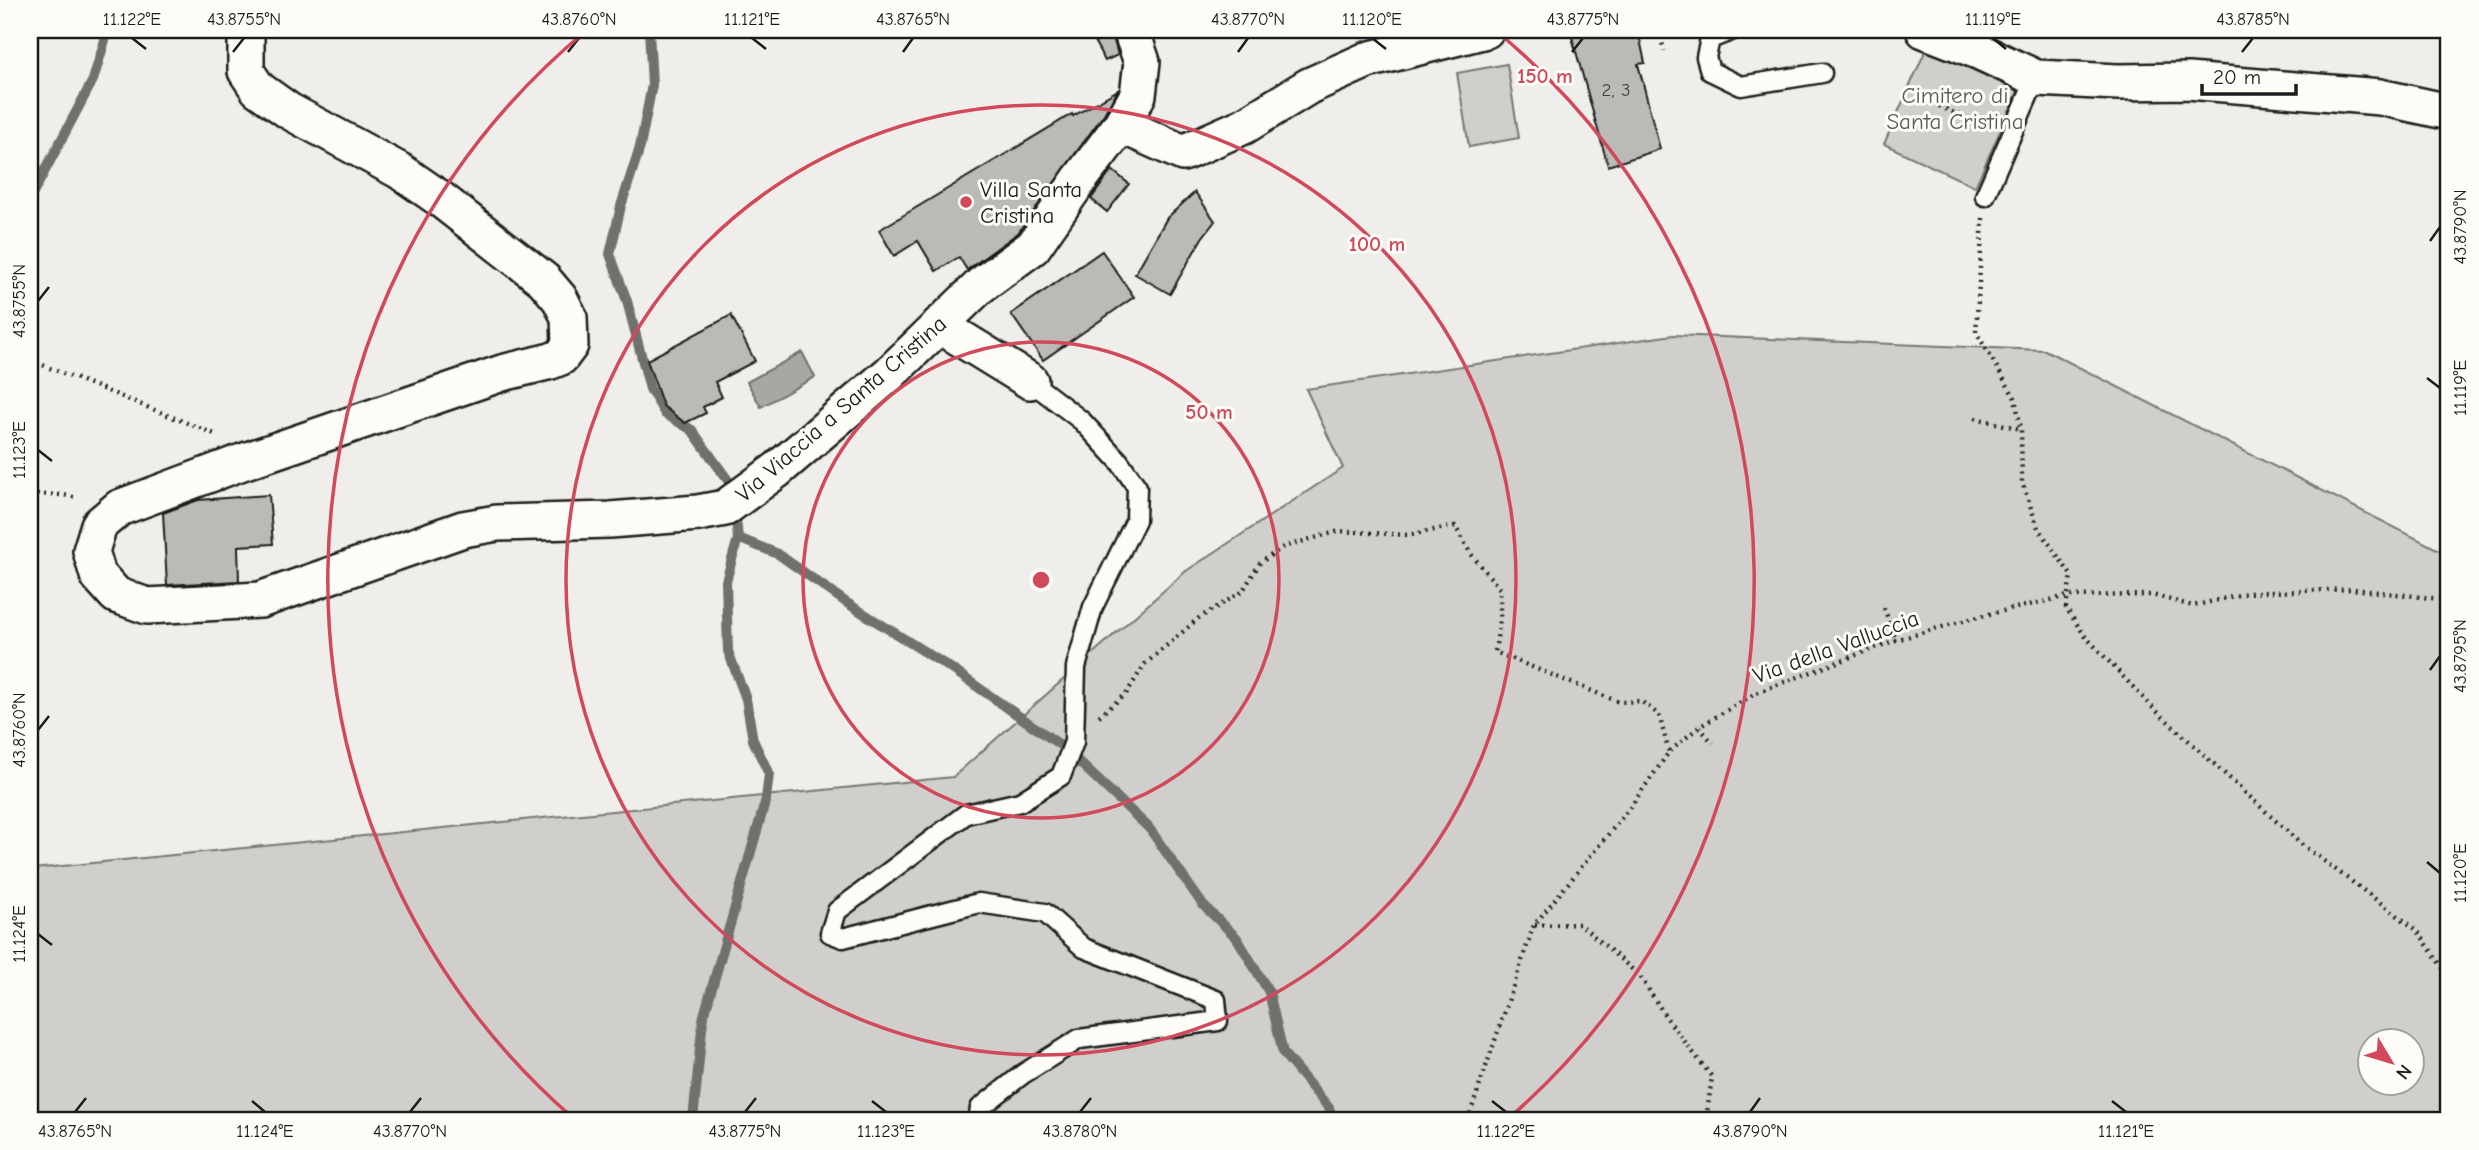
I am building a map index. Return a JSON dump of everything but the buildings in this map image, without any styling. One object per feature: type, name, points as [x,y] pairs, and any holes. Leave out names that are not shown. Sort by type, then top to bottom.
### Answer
[{"type":"street","points":[[242,462],[502,373],[562,357],[570,345],[571,331],[569,317],[560,299],[544,280],[439,198],[400,171],[289,111],[258,89],[246,71],[246,30]]},
{"type":"street","name":"Via Viaccia a Santa Cristina","points":[[242,462],[119,508],[99,525],[91,551],[98,575],[116,596],[147,606],[260,600],[463,529],[497,523],[610,520],[698,513],[725,508],[777,470],[888,374],[981,285],[1033,247],[1080,179],[1122,125],[1139,95],[1142,62],[1131,30]]},
{"type":"street","points":[[1122,125],[1183,153],[1244,126],[1309,86],[1367,60],[1486,30]]},
{"type":"street","points":[[1924,30],[2036,78],[2118,82],[2188,81],[2380,97],[2449,112]]},
{"type":"street","points":[[939,325],[1030,381]]},
{"type":"lane","points":[[1733,30],[1710,39],[1706,57],[1710,71],[1741,86],[1822,73]]},
{"type":"lane","points":[[1985,196],[2036,78]]},
{"type":"lane","points":[[978,1120],[980,1108],[1023,1074],[1079,1040],[1218,1021],[1216,1000],[1084,948],[1045,913],[979,903],[843,939],[830,933],[837,911],[966,814],[1020,802],[1061,776],[1074,742],[1076,667],[1093,607],[1136,520],[1137,487],[1119,461],[1082,421],[1030,381]]},
{"type":"path","points":[[1659,30],[1664,51]]},
{"type":"path","points":[[1939,106],[2011,138]]},
{"type":"path","points":[[1985,196],[1976,332],[2015,398],[2021,429],[2022,482],[2038,528],[2071,575],[2066,608],[2085,636],[2150,705],[2301,844],[2417,930],[2449,977]]},
{"type":"path","points":[[30,360],[226,439],[242,462]]},
{"type":"path","points":[[1975,418],[2021,429]]},
{"type":"path","points":[[1074,742],[1104,711],[1126,694],[1145,664],[1199,618],[1242,592],[1260,563],[1283,547],[1339,531],[1408,535],[1455,526],[1471,554],[1500,589],[1500,618],[1495,652],[1619,702],[1641,701],[1659,715],[1669,752]]},
{"type":"path","name":"Via della Valluccia","points":[[1468,1120],[1534,925],[1613,829],[1669,752],[1699,727],[1756,693],[1896,640],[1981,616],[2068,596],[2152,595],[2193,606],[2247,593],[2352,589],[2449,600]]},
{"type":"path","points":[[1884,608],[1896,640]]},
{"type":"path","points":[[1699,727],[1713,743]]},
{"type":"path","points":[[1534,925],[1580,924],[1640,976],[1666,1017],[1712,1077],[1706,1120]]},
{"type":"green space","name":"Cimitero di Santa Cristina","points":[[1931,38],[2023,80],[1975,187],[1884,144]]},
{"type":"green space","points":[[1507,64],[1519,138],[1469,147],[1457,73]]},
{"type":"green space","points":[[1673,335],[2045,350],[2449,555],[2449,1120],[30,1120],[30,882],[33,869],[953,777],[1186,571],[1343,468],[1306,389]]},
{"type":"shaded area","points":[[802,352],[815,377],[761,407],[747,382]]},
{"type":"waterway","points":[[30,199],[93,80],[108,30]]},
{"type":"waterway","points":[[649,30],[652,85],[640,147],[621,206],[610,254],[627,301],[650,389],[665,414],[692,430],[732,486],[733,495]]},
{"type":"waterway","points":[[693,1120],[703,1019],[766,799],[769,774],[753,740],[746,699],[728,651],[726,581],[738,538],[735,510]]},
{"type":"waterway","points":[[738,538],[778,554],[847,603],[952,669],[1063,747],[1149,828],[1203,905],[1237,938],[1269,992],[1283,1053],[1329,1108],[1333,1120]]},
{"type":"place","name":"Villa Santa Cristina","points":[[966,202]]}]
